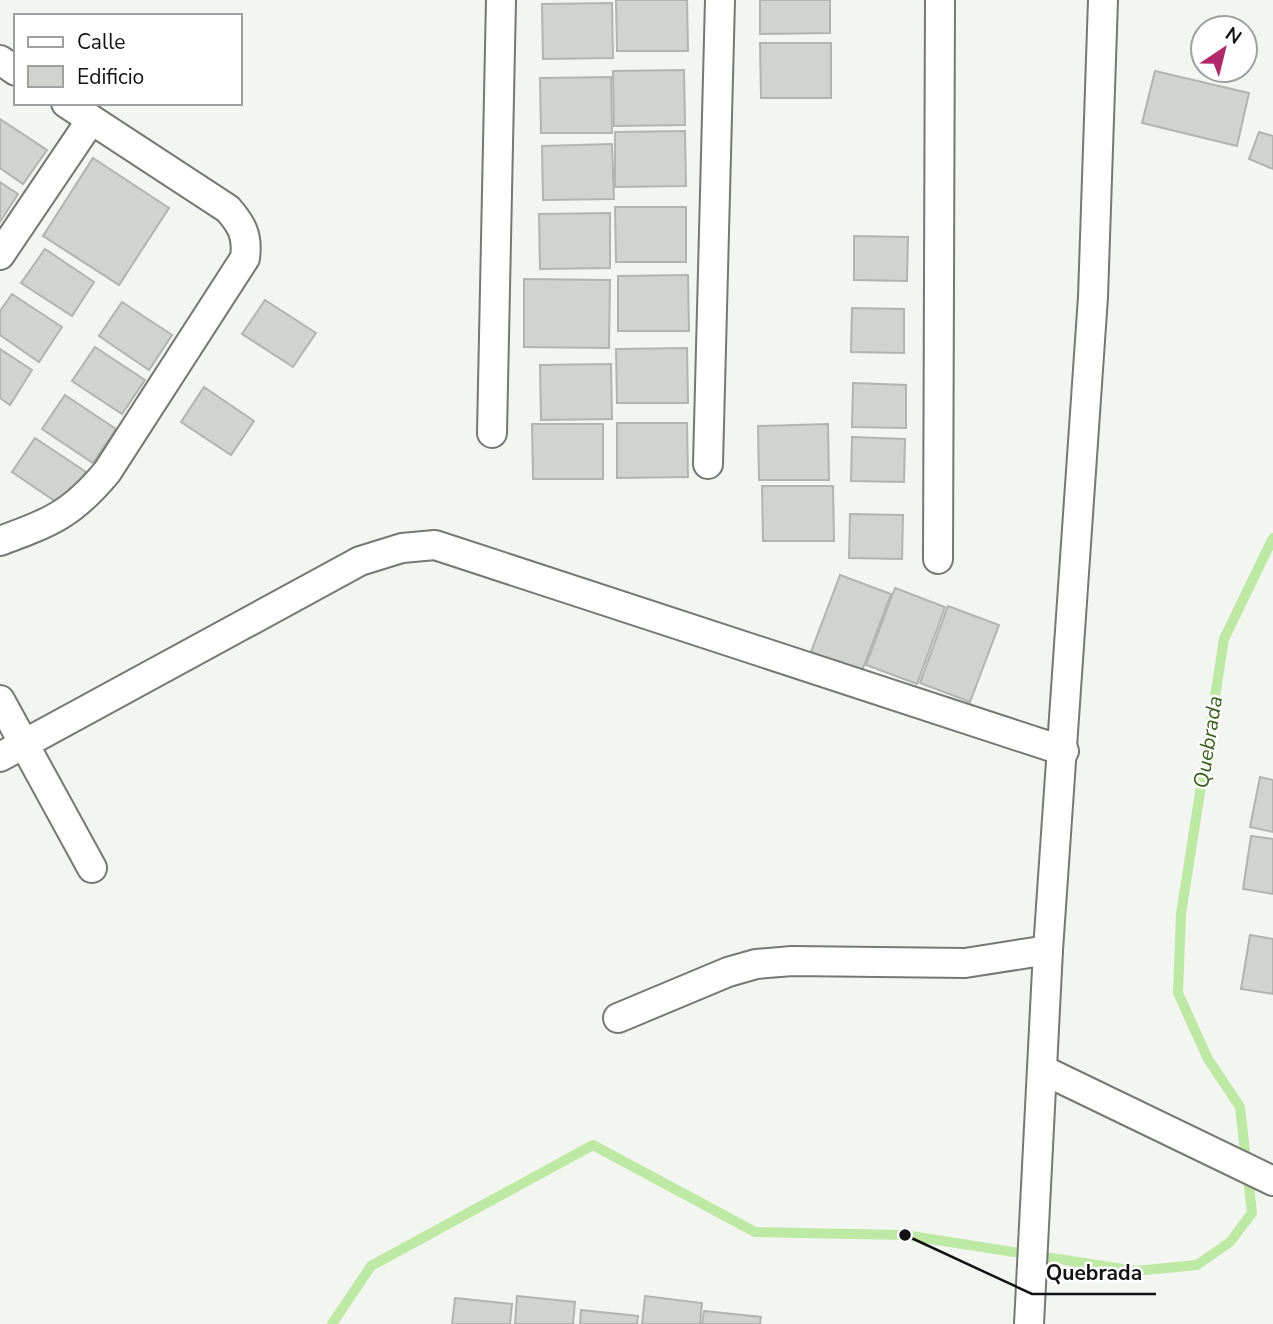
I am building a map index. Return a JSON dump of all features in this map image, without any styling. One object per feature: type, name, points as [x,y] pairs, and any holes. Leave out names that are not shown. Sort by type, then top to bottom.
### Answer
[{"type":"street","points":[[492,433],[501,0]]},
{"type":"street","points":[[708,464],[720,0]]},
{"type":"street","points":[[938,559],[940,0]]},
{"type":"street","points":[[1029,1324],[1048,950],[1093,297],[1103,0]]},
{"type":"street","points":[[0,541],[54,521],[83,501],[107,472],[245,258],[247,242],[242,225],[228,209],[68,105]]},
{"type":"street","points":[[0,255],[91,120]]},
{"type":"street","points":[[12,750],[359,561],[402,548],[435,545],[1063,751]]},
{"type":"street","points":[[0,700],[12,750],[92,868]]},
{"type":"street","points":[[618,1018],[728,972],[756,964],[792,961],[952,964],[1048,950]]},
{"type":"street","points":[[1043,1070],[1227,1156],[1272,1180]]},
{"type":"building","points":[[616,0],[687,0],[688,51],[617,51]]},
{"type":"building","points":[[760,0],[830,0],[830,33],[760,34]]},
{"type":"building","points":[[612,3],[613,58],[543,59],[542,4]]},
{"type":"building","points":[[760,43],[831,43],[831,98],[761,98]]},
{"type":"building","points":[[684,70],[685,125],[614,126],[613,71]]},
{"type":"building","points":[[1155,71],[1189,79],[1189,84],[1211,84],[1249,93],[1237,146],[1142,123]]},
{"type":"building","points":[[611,77],[612,133],[541,133],[540,78]]},
{"type":"building","points":[[0,119],[47,150],[23,184],[0,168]]},
{"type":"building","points":[[685,131],[686,186],[615,187],[615,132]]},
{"type":"building","points":[[1259,132],[1273,136],[1273,169],[1249,159]]},
{"type":"building","points":[[612,144],[614,199],[543,200],[542,146]]},
{"type":"building","points":[[93,158],[169,208],[119,285],[43,236]]},
{"type":"building","points":[[0,182],[18,194],[0,222]]},
{"type":"building","points":[[615,207],[686,207],[686,262],[616,262]]},
{"type":"building","points":[[610,213],[610,268],[540,269],[539,214]]},
{"type":"building","points":[[854,236],[908,237],[907,281],[854,280]]},
{"type":"building","points":[[45,249],[94,282],[72,316],[21,283]]},
{"type":"building","points":[[688,275],[689,331],[618,331],[618,276]]},
{"type":"building","points":[[524,279],[610,280],[609,348],[524,347]]},
{"type":"building","points":[[12,294],[62,327],[39,362],[0,335],[0,311]]},
{"type":"building","points":[[265,300],[316,333],[293,367],[242,334]]},
{"type":"building","points":[[122,302],[172,335],[149,370],[99,336]]},
{"type":"building","points":[[852,308],[904,309],[904,353],[851,352]]},
{"type":"building","points":[[95,347],[145,380],[122,414],[72,381]]},
{"type":"building","points":[[687,348],[688,403],[617,403],[616,349]]},
{"type":"building","points":[[0,349],[32,370],[10,405],[0,398]]},
{"type":"building","points":[[611,364],[612,419],[541,420],[540,365]]},
{"type":"building","points":[[853,383],[906,385],[906,428],[852,427]]},
{"type":"building","points":[[204,387],[254,421],[231,455],[181,422]]},
{"type":"building","points":[[65,395],[116,429],[93,463],[42,429]]},
{"type":"building","points":[[617,423],[687,423],[688,477],[617,478]]},
{"type":"building","points":[[532,424],[603,424],[603,479],[533,479]]},
{"type":"building","points":[[828,424],[829,480],[759,480],[758,426]]},
{"type":"building","points":[[852,437],[905,439],[904,482],[851,481]]},
{"type":"building","points":[[35,438],[86,472],[62,506],[12,472]]},
{"type":"building","points":[[762,486],[833,486],[834,541],[763,541]]},
{"type":"building","points":[[850,514],[903,515],[902,559],[849,558]]},
{"type":"building","points":[[840,575],[891,594],[862,671],[811,652]]},
{"type":"building","points":[[895,588],[945,607],[917,684],[866,665]]},
{"type":"building","points":[[948,606],[999,625],[970,702],[920,683]]},
{"type":"building","points":[[1260,777],[1273,780],[1273,832],[1250,827]]},
{"type":"building","points":[[1251,836],[1273,839],[1273,894],[1243,889]]},
{"type":"building","points":[[1250,935],[1273,939],[1273,994],[1241,989]]},
{"type":"building","points":[[517,1296],[575,1302],[573,1324],[515,1324]]},
{"type":"building","points":[[645,1296],[702,1303],[700,1324],[642,1324]]},
{"type":"building","points":[[455,1298],[512,1304],[510,1324],[452,1324]]},
{"type":"building","points":[[581,1310],[638,1316],[637,1324],[580,1324]]},
{"type":"building","points":[[704,1311],[761,1317],[760,1324],[702,1324]]},
{"type":"waterway","name":"Quebrada","points":[[332,1324],[371,1266],[593,1145],[755,1232],[905,1235],[1135,1271],[1197,1265],[1230,1242],[1252,1213],[1240,1107],[1208,1059],[1178,993],[1181,914],[1224,639],[1273,538]]},
{"type":"place","name":"Quebrada","points":[[905,1235]]}]
